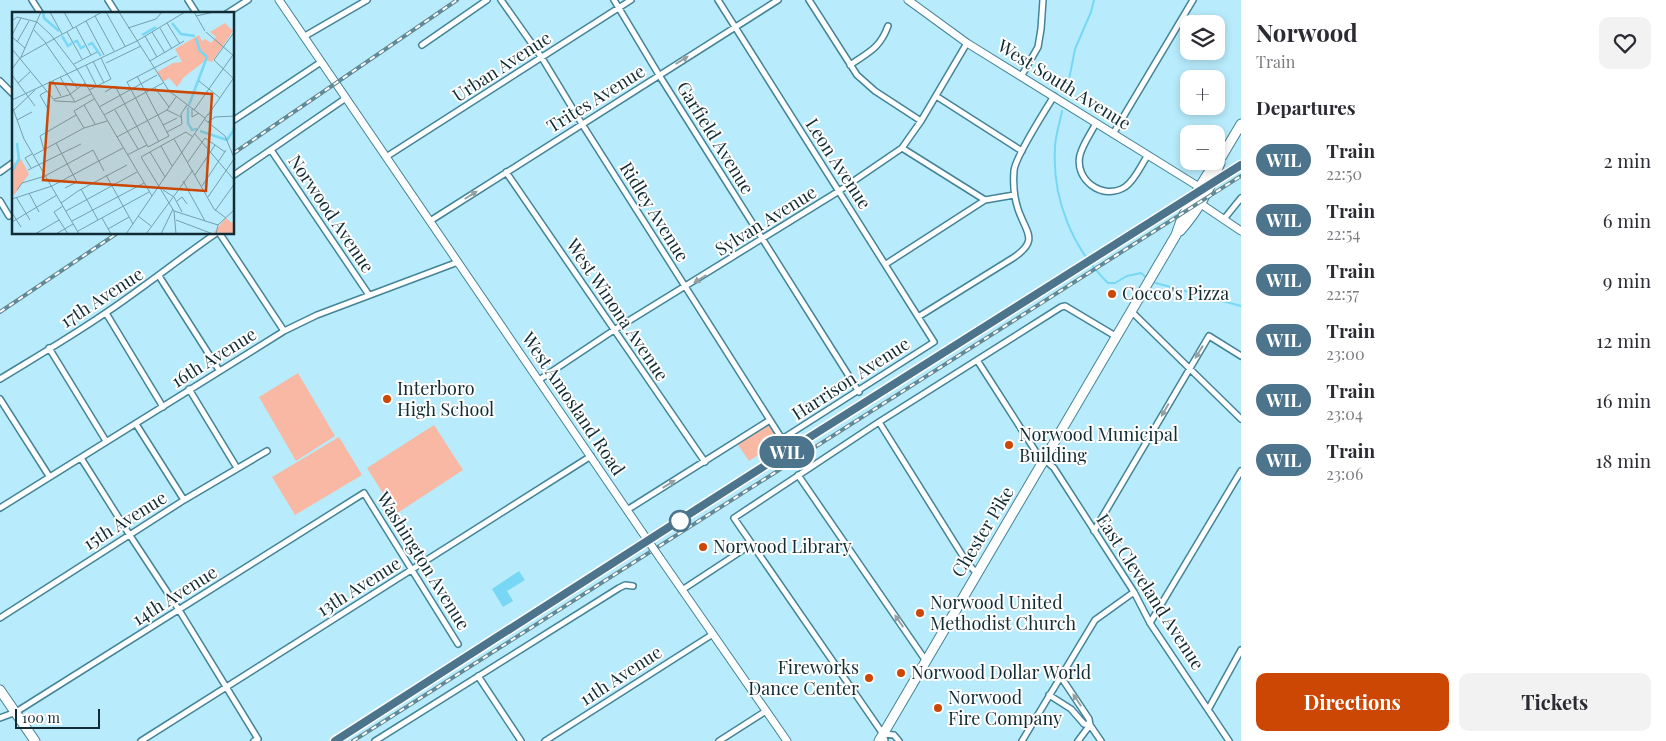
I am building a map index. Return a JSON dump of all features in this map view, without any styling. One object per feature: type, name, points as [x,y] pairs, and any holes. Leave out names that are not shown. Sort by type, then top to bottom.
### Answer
[{"type":"main road","name":"Chester Pike","points":[[883,739],[926,661],[1151,277],[1176,236],[1188,222],[1196,201],[1203,190],[1207,175],[1222,156],[1241,124]]},
{"type":"main road","points":[[0,690],[35,741]]},
{"type":"street","points":[[32,0],[40,12]]},
{"type":"street","points":[[108,0],[117,12]]},
{"type":"street","points":[[188,0],[196,12]]},
{"type":"street","points":[[229,12],[248,0]]},
{"type":"street","name":"West Amosland Road","points":[[279,0],[787,741]]},
{"type":"street","points":[[354,0],[357,6]]},
{"type":"street","points":[[304,36],[367,0]]},
{"type":"street","points":[[422,45],[487,0]]},
{"type":"street","name":"Ridley Avenue","points":[[501,0],[542,58],[782,439]]},
{"type":"street","name":"Garfield Avenue","points":[[614,0],[658,76],[859,392]]},
{"type":"street","name":"Urban Avenue","points":[[386,157],[632,0]]},
{"type":"street","name":"Leon Avenue","points":[[718,0],[934,342]]},
{"type":"street","name":"Trites Avenue","points":[[430,221],[778,0]]},
{"type":"street","points":[[809,0],[857,75],[870,87],[921,121]]},
{"type":"street","name":"West South Avenue","points":[[908,0],[968,43],[1022,75],[1096,124],[1203,190]]},
{"type":"street","points":[[1022,75],[1038,47],[1043,0]]},
{"type":"street","points":[[1114,134],[1193,0]]},
{"type":"street","points":[[850,65],[877,47],[884,39],[888,26]]},
{"type":"street","name":"Sylvan Avenue","points":[[539,380],[614,330],[839,191],[902,148],[921,121],[968,43]]},
{"type":"street","points":[[235,119],[321,62]]},
{"type":"street","points":[[0,81],[12,93]]},
{"type":"street","points":[[936,96],[1022,151]]},
{"type":"street","name":"Harrison Avenue","points":[[918,317],[1012,258],[1024,248],[1028,241],[1028,230],[1018,210],[1014,195],[1014,168],[1054,96]]},
{"type":"street","points":[[235,174],[346,98]]},
{"type":"street","points":[[1096,124],[1085,142],[1079,160],[1081,174],[1088,183],[1096,188],[1112,191],[1126,186],[1148,155]]},
{"type":"street","points":[[902,148],[985,200]]},
{"type":"street","name":"Norwood Avenue","points":[[270,150],[369,294]]},
{"type":"street","points":[[0,172],[12,163]]},
{"type":"street","name":"West Winona Avenue","points":[[506,172],[705,462]]},
{"type":"street","points":[[886,264],[985,200],[1014,195]]},
{"type":"street","points":[[1224,220],[1241,198]]},
{"type":"street","points":[[0,201],[9,216]]},
{"type":"street","points":[[1196,201],[1241,231]]},
{"type":"street","name":"17th Avenue","points":[[0,379],[106,313],[215,235]]},
{"type":"street","points":[[221,235],[284,331]]},
{"type":"street","name":"16th Avenue","points":[[0,508],[48,476],[81,458],[284,331],[316,315],[458,262]]},
{"type":"street","points":[[159,276],[219,370]]},
{"type":"street","points":[[899,741],[894,735],[883,739],[734,518],[879,422],[1065,306],[1117,337]]},
{"type":"street","points":[[1131,311],[1241,419]]},
{"type":"street","points":[[106,313],[162,407]]},
{"type":"street","points":[[1094,531],[1209,336],[1241,356]]},
{"type":"street","name":"Harrison Avenue","points":[[782,439],[859,392],[934,342]]},
{"type":"street","points":[[49,348],[106,441]]},
{"type":"street","name":"East Cleveland Avenue","points":[[977,360],[1036,452],[1054,468],[1134,592],[1150,623],[1229,741]]},
{"type":"street","points":[[189,389],[237,468]]},
{"type":"street","points":[[0,399],[48,476]]},
{"type":"street","name":"Harrison Avenue","points":[[627,510],[770,420]]},
{"type":"street","points":[[879,422],[966,561],[977,574]]},
{"type":"street","points":[[136,424],[184,500]]},
{"type":"street","name":"15th Avenue","points":[[0,618],[129,534],[267,451]]},
{"type":"street","name":"13th Avenue","points":[[141,741],[591,456]]},
{"type":"street","points":[[81,458],[227,687],[256,740]]},
{"type":"street","points":[[1150,623],[1241,470]]},
{"type":"street","points":[[798,475],[926,661]]},
{"type":"street","name":"Washington Avenue","points":[[364,493],[458,644]]},
{"type":"street","name":"14th Avenue","points":[[0,718],[16,712],[364,493]]},
{"type":"street","points":[[682,590],[752,544]]},
{"type":"street","points":[[375,741],[619,588],[625,585],[633,586]]},
{"type":"street","points":[[1022,741],[1095,620],[1134,592]]},
{"type":"street","name":"11th Avenue","points":[[545,741],[712,634]]},
{"type":"street","points":[[1208,708],[1241,650]]},
{"type":"street","points":[[478,676],[521,741]]},
{"type":"street","points":[[1061,677],[1090,718],[1090,725],[1101,741]]},
{"type":"street","points":[[1049,695],[1071,709],[1084,724],[1090,725]]},
{"type":"street","points":[[719,741],[766,711]]},
{"type":"street","points":[[1078,741],[1090,725]]},
{"type":"shaded area","points":[[298,373],[335,436],[296,461],[259,397]]},
{"type":"shaded area","points":[[770,420],[782,439],[749,461],[736,442]]},
{"type":"shaded area","points":[[434,425],[463,470],[396,514],[367,468]]},
{"type":"shaded area","points":[[339,437],[362,475],[295,515],[272,477]]},
{"type":"water","points":[[519,571],[525,580],[507,591],[513,601],[503,607],[492,589]]},
{"type":"waterway","points":[[1066,95],[1075,49],[1091,12],[1094,0]]},
{"type":"waterway","points":[[1062,111],[1055,143],[1055,167],[1061,203],[1075,238],[1084,254],[1108,283],[1115,283],[1127,276],[1141,273],[1148,279]]},
{"type":"waterway","points":[[1152,282],[1241,306]]},
{"type":"railway","points":[[235,152],[457,0]]},
{"type":"railway","points":[[335,741],[772,461],[1241,165]]},
{"type":"railway","points":[[353,741],[1241,176]]},
{"type":"railway","points":[[0,312],[115,235]]},
{"type":"train","name":"WIL","points":[[335,741],[772,461],[1241,165]]},
{"type":"place","name":"Cocco's Pizza","points":[[1112,294]]},
{"type":"place","name":"Interboro High School","points":[[387,399]]},
{"type":"place","name":"Norwood Municipal Building","points":[[1009,445]]},
{"type":"place","name":"Norwood Library","points":[[703,547]]},
{"type":"place","name":"Norwood United Methodist Church","points":[[920,613]]},
{"type":"place","name":"Norwood Dollar World","points":[[901,673]]},
{"type":"place","name":"Fireworks Dance Center","points":[[869,678]]},
{"type":"place","name":"Norwood Fire Company","points":[[938,708]]}]
